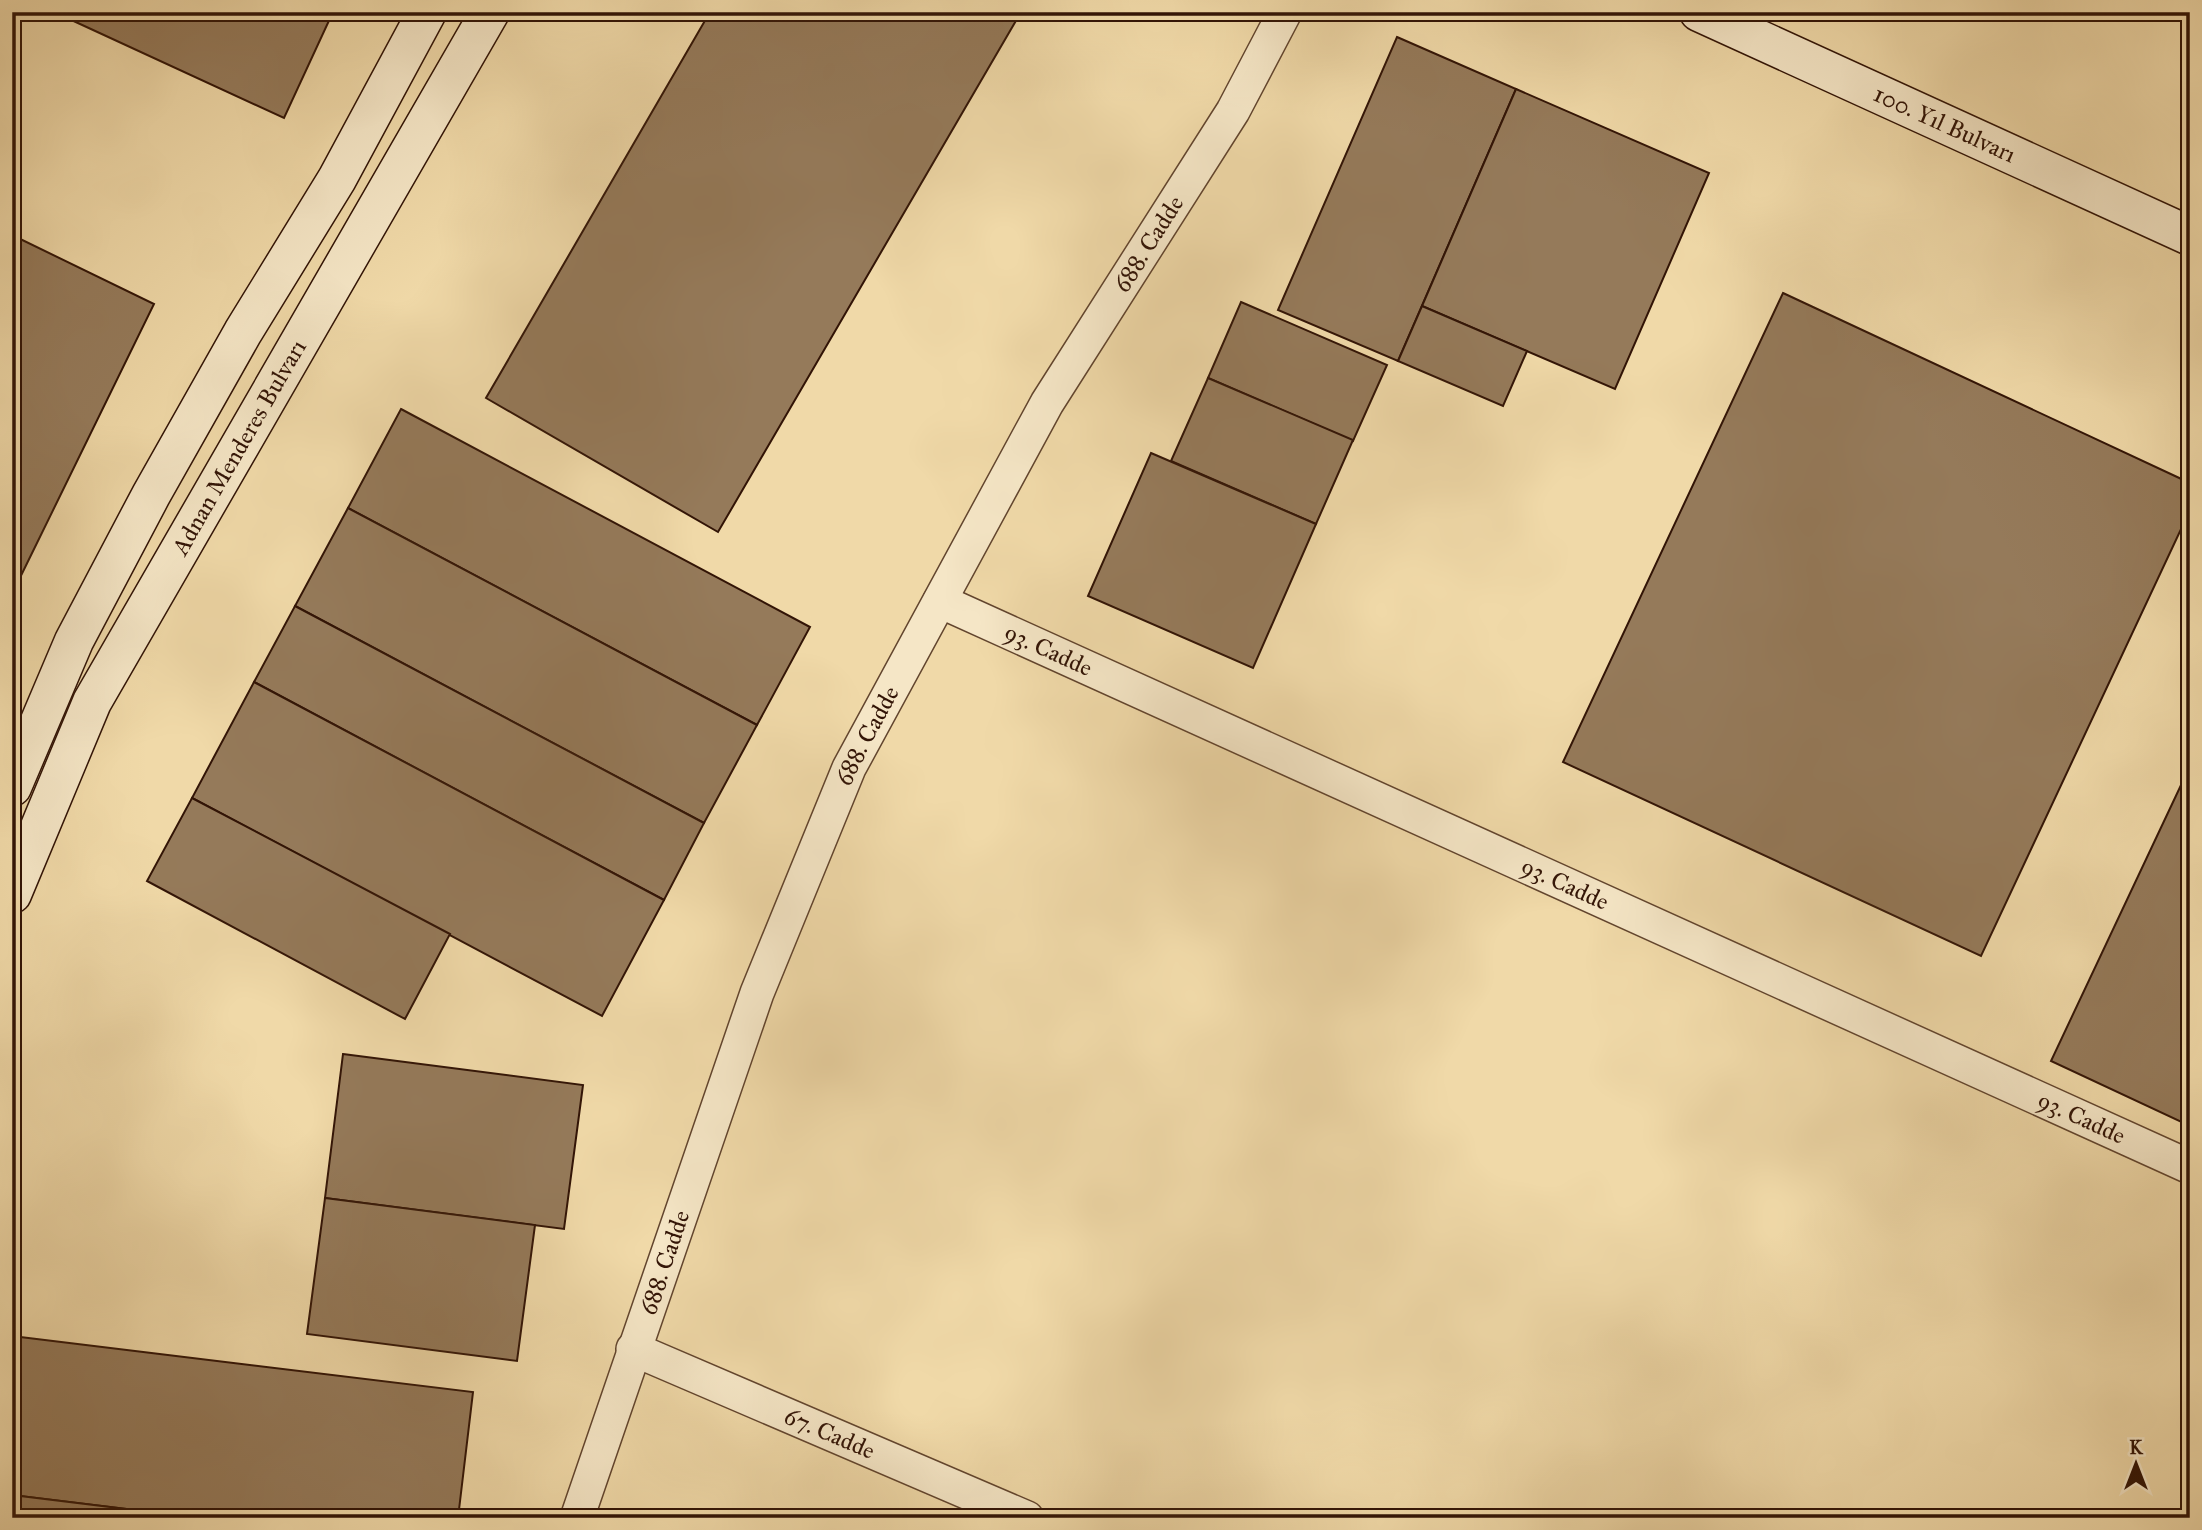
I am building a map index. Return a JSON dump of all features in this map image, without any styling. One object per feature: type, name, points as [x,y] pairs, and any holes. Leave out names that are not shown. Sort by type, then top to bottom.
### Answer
[{"type":"street","points":[[12,787],[74,641],[151,495],[243,332],[337,179],[427,12]]},
{"type":"street","name":"Adnan Menderes Bulvarı","points":[[12,894],[92,702],[490,12]]},
{"type":"street","name":"688. Cadde","points":[[577,1518],[757,993],[849,768],[1047,402],[1233,111],[1285,12]]},
{"type":"street","name":"100. Yıl Bulvarı","points":[[1699,12],[2190,236]]},
{"type":"street","name":"93. Cadde","points":[[940,601],[2190,1167]]},
{"type":"street","name":"67. Cadde","points":[[633,1349],[1027,1518]]},
{"type":"building","points":[[54,12],[333,12],[284,118]]},
{"type":"building","points":[[710,12],[1021,12],[718,532],[486,398]]},
{"type":"building","points":[[1397,37],[1516,89],[1398,361],[1278,310]]},
{"type":"building","points":[[1516,89],[1709,173],[1615,389],[1422,306]]},
{"type":"building","points":[[12,235],[154,304],[12,594]]},
{"type":"building","points":[[1783,293],[2190,483],[2190,510],[1981,956],[1563,762]]},
{"type":"building","points":[[1241,302],[1387,365],[1353,441],[1208,378]]},
{"type":"building","points":[[1422,306],[1527,351],[1503,406],[1398,361]]},
{"type":"building","points":[[1208,378],[1353,440],[1316,524],[1171,461]]},
{"type":"building","points":[[401,409],[810,627],[757,725],[348,508]]},
{"type":"building","points":[[1151,453],[1316,524],[1253,668],[1088,596]]},
{"type":"building","points":[[348,508],[757,725],[704,823],[295,606]]},
{"type":"building","points":[[295,606],[704,823],[664,900],[254,682]]},
{"type":"building","points":[[254,682],[664,900],[602,1016],[192,798]]},
{"type":"building","points":[[2190,766],[2190,1126],[2051,1061]]},
{"type":"building","points":[[192,798],[450,934],[405,1019],[147,881]]},
{"type":"building","points":[[343,1054],[583,1085],[564,1229],[325,1198]]},
{"type":"building","points":[[325,1198],[535,1225],[517,1361],[307,1334]]},
{"type":"building","points":[[12,1336],[473,1392],[458,1518],[200,1518],[12,1495]]},
{"type":"building","points":[[12,1495],[200,1518],[12,1518]]}]
